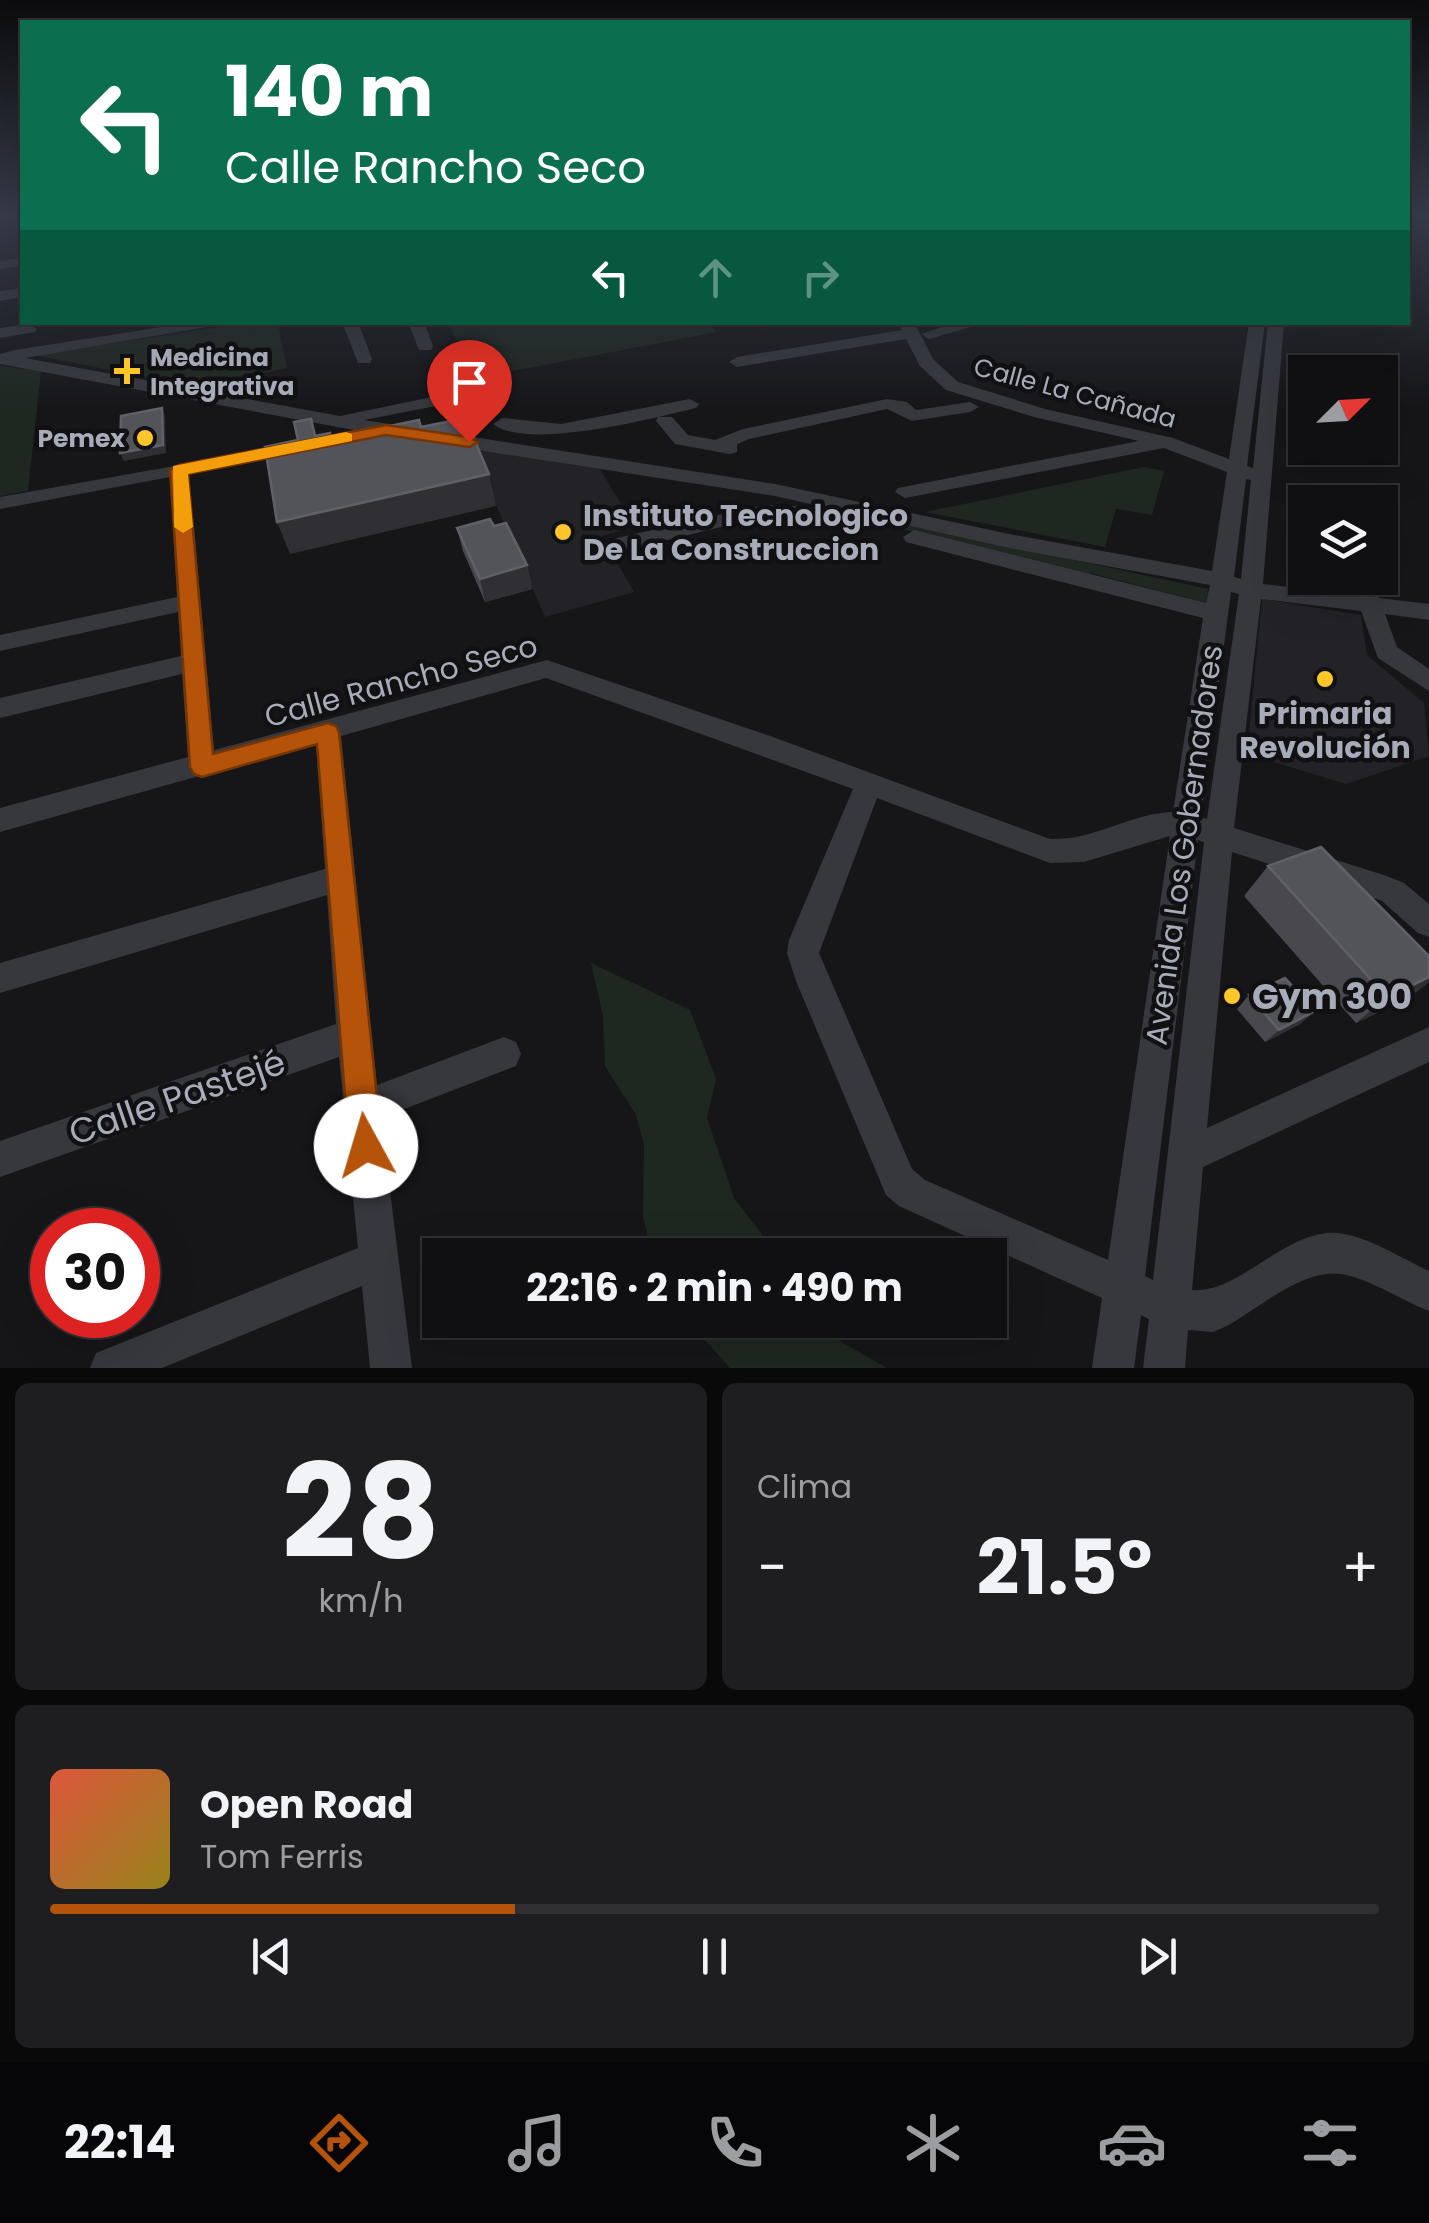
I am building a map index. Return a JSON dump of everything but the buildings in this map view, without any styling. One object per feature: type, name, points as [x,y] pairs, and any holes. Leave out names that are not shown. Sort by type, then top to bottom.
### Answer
[{"type":"street","points":[[0,333],[34,325]]},
{"type":"street","points":[[0,358],[209,325]]},
{"type":"street","points":[[351,325],[364,359]]},
{"type":"street","points":[[417,325],[425,346]]},
{"type":"street","points":[[737,362],[952,325]]},
{"type":"street","name":"Avenida Los Gobernadores","points":[[1114,1368],[1184,824],[1208,692],[1215,576],[1256,325]]},
{"type":"street","name":"Avenida Los Gobernadores","points":[[1164,1368],[1276,325]]},
{"type":"street","name":"Calle La Cañada","points":[[915,329],[938,376],[974,396],[1166,442],[1260,478]]},
{"type":"street","points":[[0,358],[333,421],[775,490],[1014,542],[1251,583],[1367,596],[1429,596]]},
{"type":"street","points":[[333,421],[466,395]]},
{"type":"street","points":[[502,424],[542,430],[579,427],[690,404]]},
{"type":"street","points":[[665,421],[676,436],[706,444],[757,446],[970,407]]},
{"type":"street","points":[[0,504],[386,430]]},
{"type":"street","points":[[524,450],[542,430]]},
{"type":"street","points":[[905,492],[1166,442]]},
{"type":"street","points":[[683,475],[706,444]]},
{"type":"street","points":[[179,470],[202,767]]},
{"type":"street","points":[[617,545],[763,511],[807,511],[1214,614]]},
{"type":"street","points":[[1367,596],[1429,612]]},
{"type":"street","points":[[1367,596],[1387,652],[1429,682]]},
{"type":"street","points":[[0,643],[189,602]]},
{"type":"street","points":[[0,708],[194,662]]},
{"type":"street","name":"Calle Rancho Seco","points":[[0,820],[547,669],[764,744],[1050,851],[1078,852],[1158,824],[1184,824]]},
{"type":"street","points":[[328,732],[354,1036],[392,1368]]},
{"type":"street","points":[[868,786],[805,940],[804,954],[888,1164],[899,1182],[912,1193],[1171,1308],[1213,1312],[1300,1261],[1328,1252],[1346,1255],[1429,1291]]},
{"type":"street","points":[[1184,824],[1376,885],[1393,892],[1429,922]]},
{"type":"street","points":[[0,978],[342,877]]},
{"type":"street","name":"Calle Pastejé","points":[[0,1159],[354,1036]]},
{"type":"street","points":[[1185,1158],[1429,1044]]},
{"type":"street","points":[[362,1108],[504,1054]]},
{"type":"street","points":[[111,1368],[377,1260]]},
{"type":"shaded area","points":[[233,325],[278,325],[287,368],[196,387],[34,355]]},
{"type":"shaded area","points":[[449,325],[710,325],[717,332],[476,378]]},
{"type":"shaded area","points":[[0,366],[41,371],[28,491],[0,496]]},
{"type":"shaded area","name":"Instituto Tecnologico De La Construccion","points":[[486,451],[600,469],[635,527],[602,536],[634,592],[545,617],[474,454]]},
{"type":"shaded area","points":[[1144,467],[1164,471],[1152,515],[1116,509],[1105,547],[925,512]]},
{"type":"shaded area","points":[[776,495],[1208,589],[1206,603],[1090,573],[1087,579]]},
{"type":"shaded area","name":"Primaria Revolución","points":[[1262,599],[1361,615],[1367,655],[1424,703],[1429,756],[1346,784],[1247,754]]},
{"type":"shaded area","points":[[591,963],[690,1010],[716,1079],[707,1118],[734,1198],[763,1238],[648,1238],[643,1217],[644,1145],[636,1115],[605,1066],[603,1016]]},
{"type":"shaded area","points":[[703,1338],[834,1338],[887,1368],[730,1368]]},
{"type":"slow traffic","points":[[183,527],[179,470],[346,438]]},
{"type":"place","name":"Medicina Integrativa","points":[[127,371]]},
{"type":"place","name":"Pemex","points":[[145,438]]},
{"type":"place","name":"Instituto Tecnologico De La Construccion","points":[[563,532]]},
{"type":"place","name":"Primaria Revolución","points":[[1325,679]]},
{"type":"place","name":"Gym 300","points":[[1232,996]]},
{"type":"route","points":[[366,1146],[328,732],[202,767],[179,470],[386,430],[469,442]]}]
